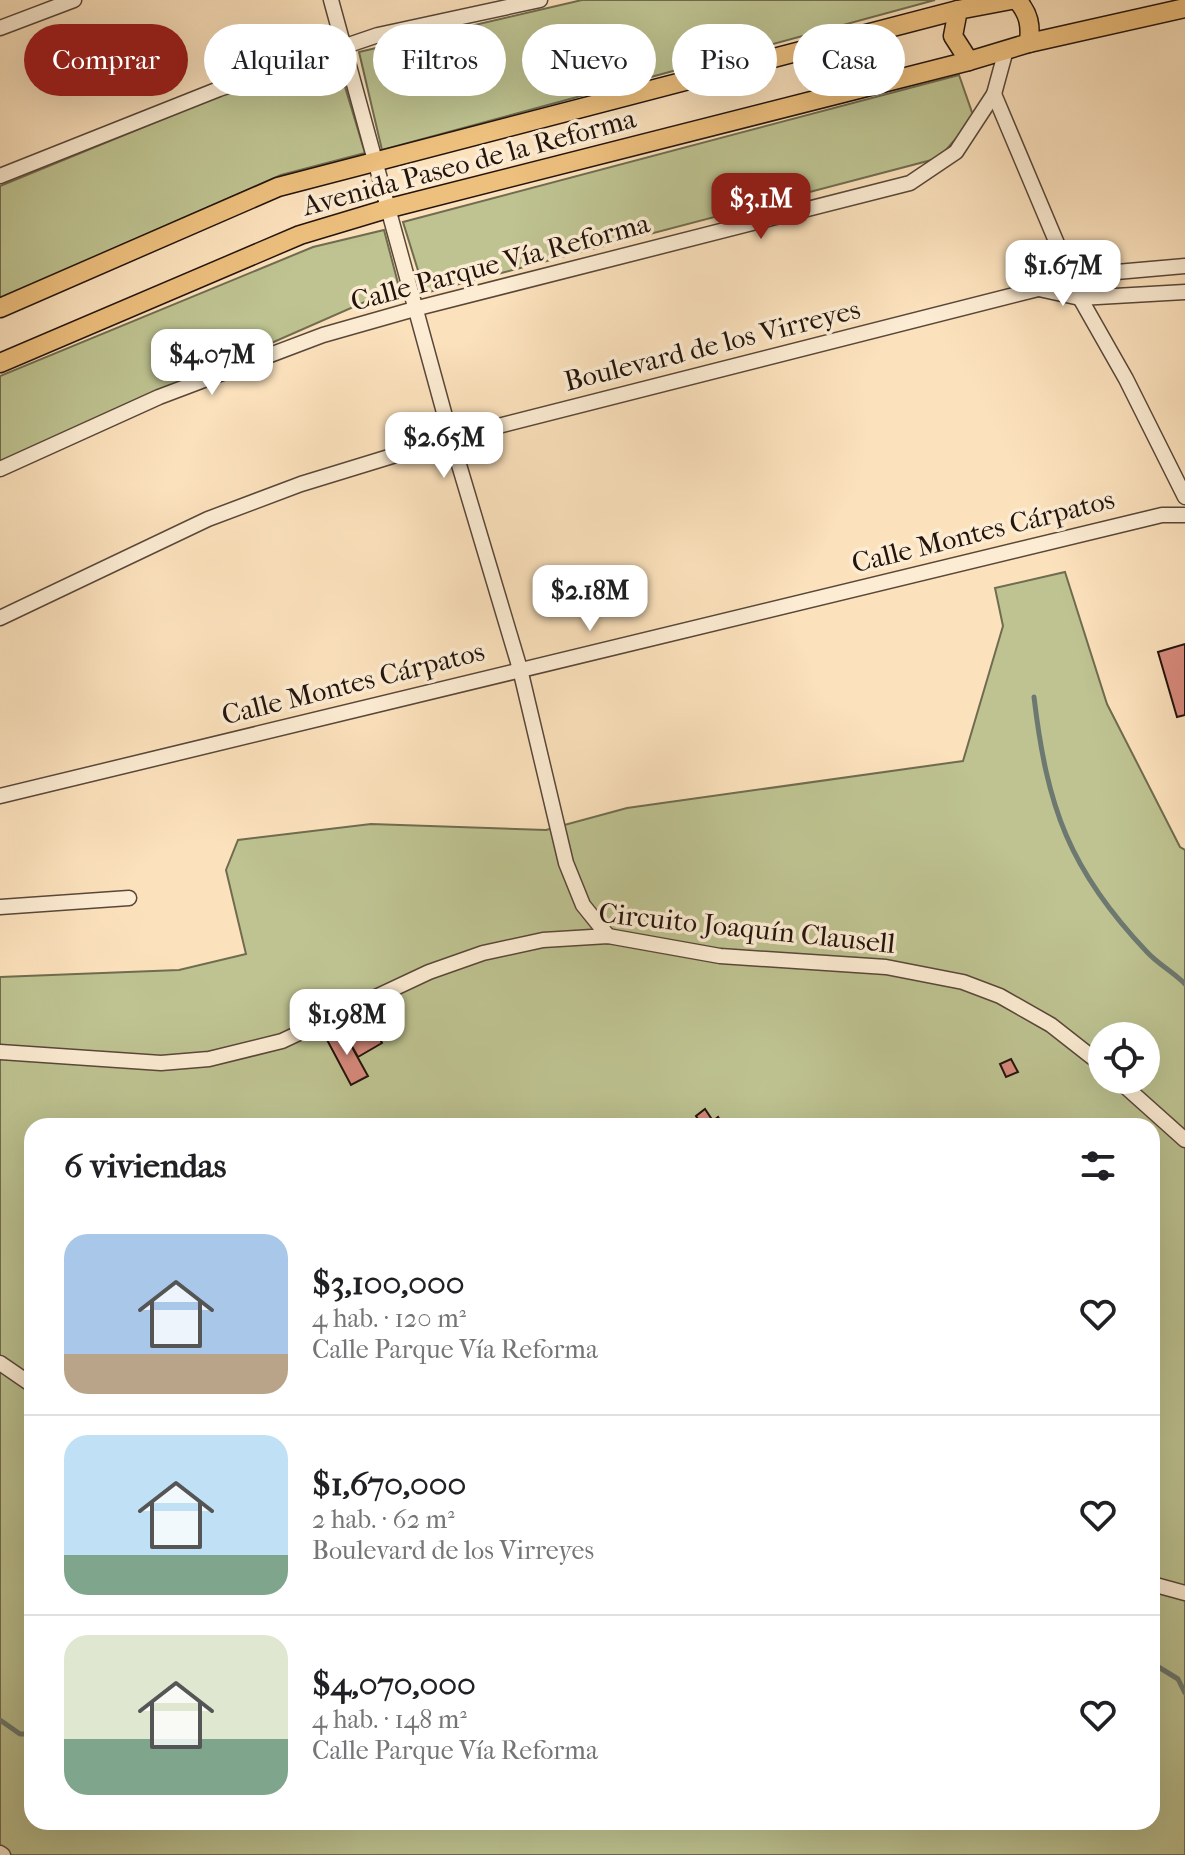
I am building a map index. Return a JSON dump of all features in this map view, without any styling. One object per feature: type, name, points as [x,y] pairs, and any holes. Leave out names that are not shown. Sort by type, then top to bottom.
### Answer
[{"type":"main road","name":"Avenida Paseo de la Reforma","points":[[0,308],[278,187],[986,2],[1011,0]]},
{"type":"main road","points":[[1017,0],[1026,11],[1031,26],[1029,43],[1185,8]]},
{"type":"main road","points":[[958,10],[953,36],[969,61]]},
{"type":"main road","name":"Avenida Paseo de la Reforma","points":[[0,363],[300,235],[390,208],[969,61],[1029,43]]},
{"type":"street","points":[[0,28],[74,0]]},
{"type":"street","points":[[331,0],[336,24]]},
{"type":"street","points":[[357,42],[540,0]]},
{"type":"street","name":"Calle Parque Vía Reforma","points":[[0,469],[159,397],[323,335],[910,183],[956,152],[994,94],[1006,50]]},
{"type":"street","points":[[994,94],[1080,298],[1126,379],[1185,497]]},
{"type":"street","points":[[0,176],[204,95]]},
{"type":"street","points":[[357,96],[418,308],[451,438],[520,669],[566,863],[583,905],[608,936]]},
{"type":"street","name":"Boulevard de los Virreyes","points":[[0,618],[208,519],[301,484],[451,438],[1038,289],[1071,276],[1185,266]]},
{"type":"street","name":"Boulevard de los Virreyes","points":[[1038,289],[1080,298],[1185,292]]},
{"type":"street","name":"Calle Montes Cárpatos","points":[[0,796],[1162,515],[1185,515]]},
{"type":"street","points":[[0,907],[129,898]]},
{"type":"street","name":"Circuito Joaquín Clausell","points":[[0,1052],[147,1062],[209,1059],[282,1041],[429,972],[483,953],[543,940],[608,936],[720,956],[886,967],[963,982],[1000,996],[1051,1025],[1088,1054]]},
{"type":"street","points":[[1134,1094],[1185,1140]]},
{"type":"street","points":[[0,1363],[8,1373]]},
{"type":"street","points":[[1160,1586],[1185,1593]]},
{"type":"green space","points":[[582,0],[935,0],[847,24],[793,24],[793,39],[777,43],[777,24],[672,24],[672,71],[656,76],[656,24],[522,24],[522,96],[581,96],[382,150],[359,52],[373,49],[373,96],[506,96],[506,24],[479,24]]},
{"type":"green space","points":[[959,75],[974,118],[939,158],[425,293],[403,222],[880,96],[905,96],[905,89]]},
{"type":"green space","points":[[219,96],[348,96],[365,153],[281,175],[0,299],[0,186]]},
{"type":"green space","points":[[384,230],[399,287],[71,431],[0,469],[0,376],[313,247]]},
{"type":"green space","points":[[1065,572],[1107,704],[1180,847],[1185,850],[1185,1855],[0,1855],[0,977],[179,970],[246,954],[226,870],[238,840],[371,824],[546,830],[627,808],[963,761],[1003,626],[995,588]]},
{"type":"building","points":[[1185,644],[1185,715],[1177,717],[1158,652]]},
{"type":"building","points":[[366,1014],[382,1043],[358,1057],[342,1029]]},
{"type":"building","points":[[342,1029],[368,1076],[351,1085],[326,1038]]},
{"type":"building","points":[[1011,1059],[1018,1072],[1006,1077],[1000,1064]]},
{"type":"building","points":[[705,1109],[711,1118],[697,1118]]},
{"type":"waterway","points":[[1034,697],[1046,772],[1066,835],[1080,864],[1120,922],[1151,956],[1185,984]]},
{"type":"waterway","points":[[1160,1668],[1178,1679],[1185,1693]]},
{"type":"waterway","points":[[0,1720],[24,1734]]}]
